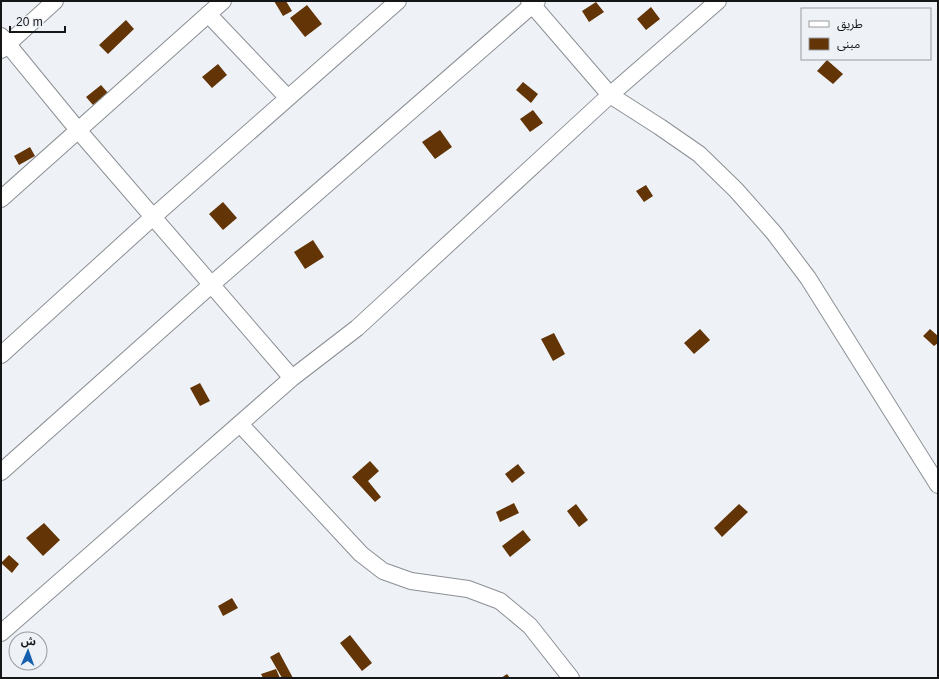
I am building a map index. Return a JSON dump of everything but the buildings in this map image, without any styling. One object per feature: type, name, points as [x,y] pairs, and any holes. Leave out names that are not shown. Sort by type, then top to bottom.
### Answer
[{"type":"street","points":[[56,1],[3,43],[154,216],[211,285],[292,378]]},
{"type":"street","points":[[1,199],[223,1]]},
{"type":"street","points":[[1,355],[154,216],[398,1]]},
{"type":"street","points":[[1,633],[292,378],[356,328],[610,95],[718,1]]},
{"type":"street","points":[[1,472],[533,2],[610,95],[660,126],[699,154],[736,190],[774,233],[808,278],[938,485]]},
{"type":"street","points":[[208,14],[288,98]]},
{"type":"street","points":[[240,424],[361,554],[383,571],[411,581],[468,589],[500,601],[530,626],[571,678]]}]
